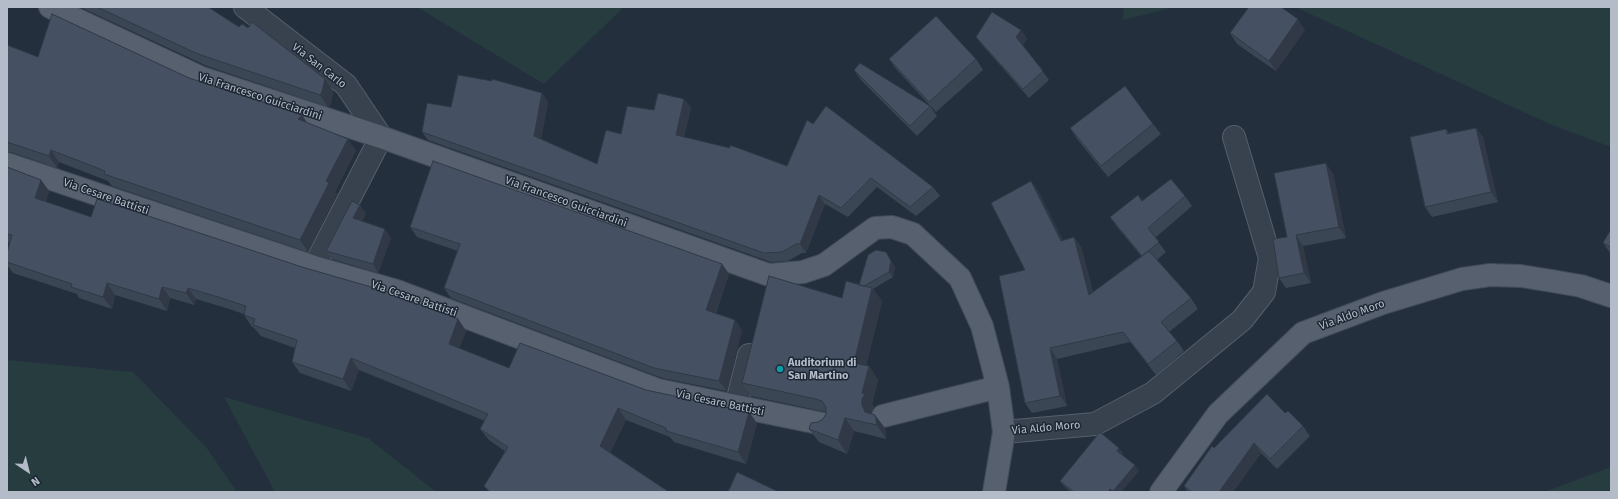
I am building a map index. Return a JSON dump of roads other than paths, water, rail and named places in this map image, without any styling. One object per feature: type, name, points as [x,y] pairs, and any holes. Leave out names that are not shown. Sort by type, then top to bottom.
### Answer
[{"type":"main road","name":"Via Francesco Guicciardini","points":[[50,7],[202,78],[381,136],[767,284],[824,265],[875,228],[892,227],[913,234],[960,278],[982,326],[998,387]]},
{"type":"main road","name":"Via Cesare Battisti","points":[[7,164],[314,267],[397,291],[658,390],[823,424]]},
{"type":"main road","name":"Via Aldo Moro","points":[[1161,492],[1218,414],[1303,333],[1383,304],[1462,280],[1490,275],[1521,276],[1582,286],[1611,296]]},
{"type":"main road","name":"Via Aldo Moro","points":[[994,492],[1004,432],[998,387]]},
{"type":"main road","points":[[883,416],[998,387]]},
{"type":"street","name":"Via San Carlo","points":[[245,7],[346,85],[381,136]]},
{"type":"street","points":[[314,267],[381,136]]},
{"type":"street","name":"Via Aldo Moro","points":[[1004,432],[1095,424],[1153,392],[1242,320],[1264,292],[1270,258],[1234,137]]},
{"type":"street","points":[[736,406],[754,337]]},
{"type":"place","name":"Auditorium di San Martino","points":[[780,369]]}]
